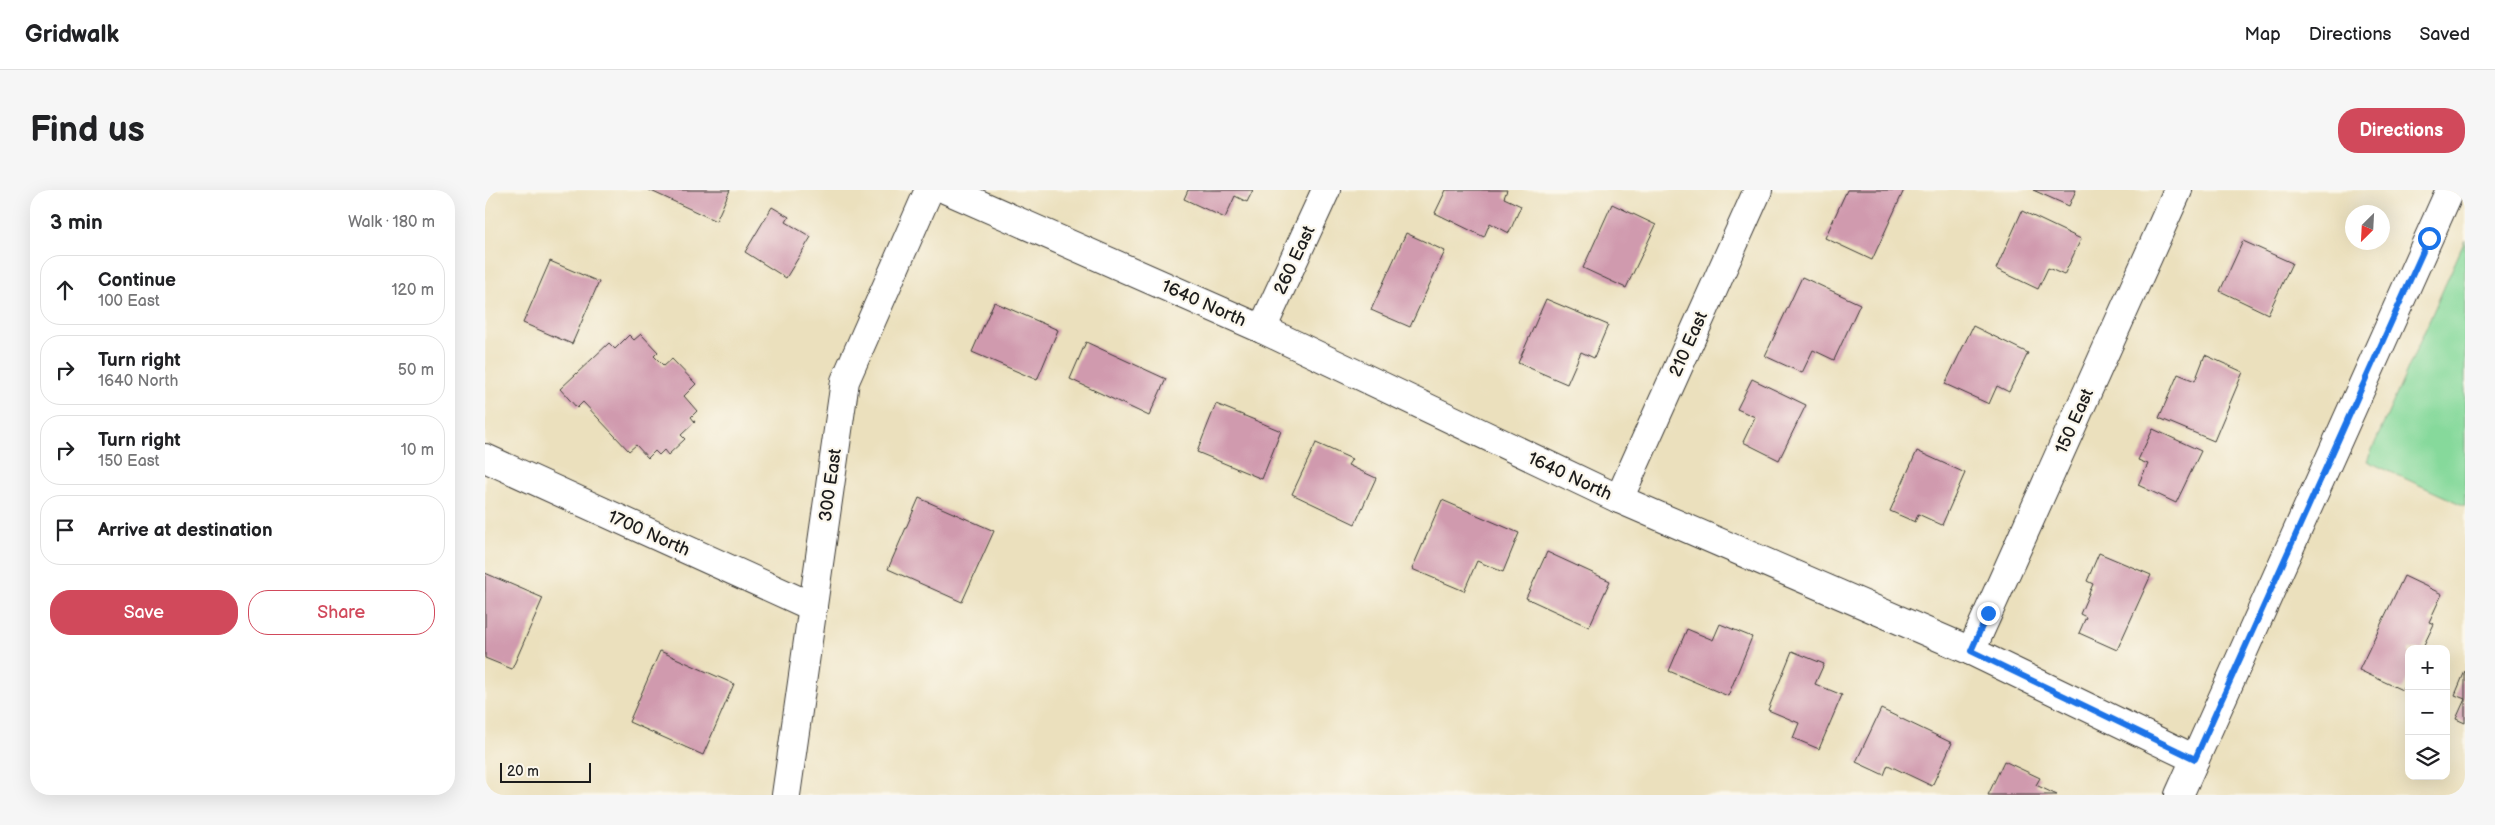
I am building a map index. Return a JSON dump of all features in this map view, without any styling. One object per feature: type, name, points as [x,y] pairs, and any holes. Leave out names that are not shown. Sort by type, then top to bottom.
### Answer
[{"type":"street","name":"300 East","points":[[786,795],[845,381],[929,190]]},
{"type":"street","name":"1640 North","points":[[947,190],[1262,329],[1619,499],[1971,651],[2195,759]]},
{"type":"street","name":"260 East","points":[[1262,329],[1326,190]]},
{"type":"street","name":"210 East","points":[[1619,499],[1758,190]]},
{"type":"street","name":"150 East","points":[[1971,651],[2178,190]]},
{"type":"street","points":[[2179,795],[2450,190]]},
{"type":"street","name":"1700 North","points":[[485,458],[813,607]]},
{"type":"green space","points":[[2465,240],[2465,506],[2367,461]]},
{"type":"building","points":[[649,190],[730,190],[716,221]]},
{"type":"building","points":[[1188,190],[1253,190],[1247,202],[1235,196],[1225,218],[1184,199]]},
{"type":"building","points":[[1446,190],[1507,190],[1504,198],[1521,206],[1509,233],[1490,223],[1484,237],[1435,213]]},
{"type":"building","points":[[1847,190],[1904,190],[1872,260],[1825,238]]},
{"type":"building","points":[[2033,190],[2076,190],[2069,206]]},
{"type":"building","points":[[1612,204],[1656,225],[1626,288],[1583,268]]},
{"type":"building","points":[[772,207],[789,217],[786,222],[811,237],[786,278],[745,252]]},
{"type":"building","points":[[2022,211],[2081,239],[2064,275],[2048,268],[2038,289],[1996,269]]},
{"type":"building","points":[[1406,233],[1445,251],[1410,327],[1371,310]]},
{"type":"building","points":[[2243,241],[2292,263],[2268,314],[2220,291]]},
{"type":"building","points":[[550,261],[599,282],[572,344],[523,323]]},
{"type":"building","points":[[1802,277],[1860,304],[1834,360],[1813,350],[1802,373],[1765,356]]},
{"type":"building","points":[[1546,299],[1608,325],[1594,358],[1581,352],[1567,384],[1518,363]]},
{"type":"building","points":[[994,302],[1058,330],[1037,380],[972,352]]},
{"type":"building","points":[[1973,326],[2028,353],[2009,392],[1997,386],[1989,404],[1945,384]]},
{"type":"building","points":[[641,334],[658,352],[654,356],[664,366],[672,359],[696,384],[684,396],[697,411],[691,417],[695,422],[681,435],[685,439],[668,455],[664,450],[659,455],[655,451],[648,458],[636,445],[629,451],[583,402],[577,408],[560,389],[609,343],[615,349],[629,335],[634,340]]},
{"type":"building","points":[[1086,342],[1166,379],[1149,416],[1070,379]]},
{"type":"building","points":[[2205,355],[2243,372],[2214,441],[2159,418],[2178,374],[2195,381]]},
{"type":"building","points":[[1752,379],[1806,405],[1779,460],[1743,442],[1755,417],[1737,409]]},
{"type":"building","points":[[1216,404],[1281,431],[1262,479],[1197,452]]},
{"type":"building","points":[[2153,429],[2201,451],[2176,503],[2138,485],[2148,464],[2138,460]]},
{"type":"building","points":[[1316,443],[1352,459],[1348,465],[1376,478],[1355,524],[1292,494]]},
{"type":"building","points":[[1917,451],[1965,473],[1942,525],[1918,514],[1915,522],[1890,511]]},
{"type":"building","points":[[919,498],[994,531],[962,602],[888,569]]},
{"type":"building","points":[[1442,500],[1519,533],[1503,572],[1477,561],[1464,591],[1412,569]]},
{"type":"building","points":[[1547,552],[1610,581],[1589,627],[1526,598]]},
{"type":"building","points":[[2099,553],[2151,575],[2117,650],[2079,633],[2086,617],[2080,614],[2093,584],[2087,581]]},
{"type":"building","points":[[485,573],[543,598],[512,669],[485,658]]},
{"type":"building","points":[[2404,576],[2442,594],[2429,622],[2434,624],[2424,645],[2405,645],[2405,684],[2402,690],[2359,670]]},
{"type":"building","points":[[1720,624],[1752,637],[1728,696],[1669,671],[1687,629],[1713,640]]},
{"type":"building","points":[[660,651],[734,684],[703,755],[629,722]]},
{"type":"building","points":[[1792,651],[1824,664],[1815,684],[1842,695],[1819,749],[1793,738],[1799,723],[1768,710]]},
{"type":"building","points":[[2465,671],[2465,699],[2455,695]]},
{"type":"building","points":[[2465,699],[2465,723],[2456,719]]},
{"type":"building","points":[[1881,709],[1952,743],[1932,786],[1888,765],[1884,775],[1856,762]]},
{"type":"building","points":[[2004,761],[2040,778],[2036,785],[2057,795],[1988,795]]},
{"type":"route","points":[[1988,613],[1971,651],[2195,759],[2429,238]]}]
